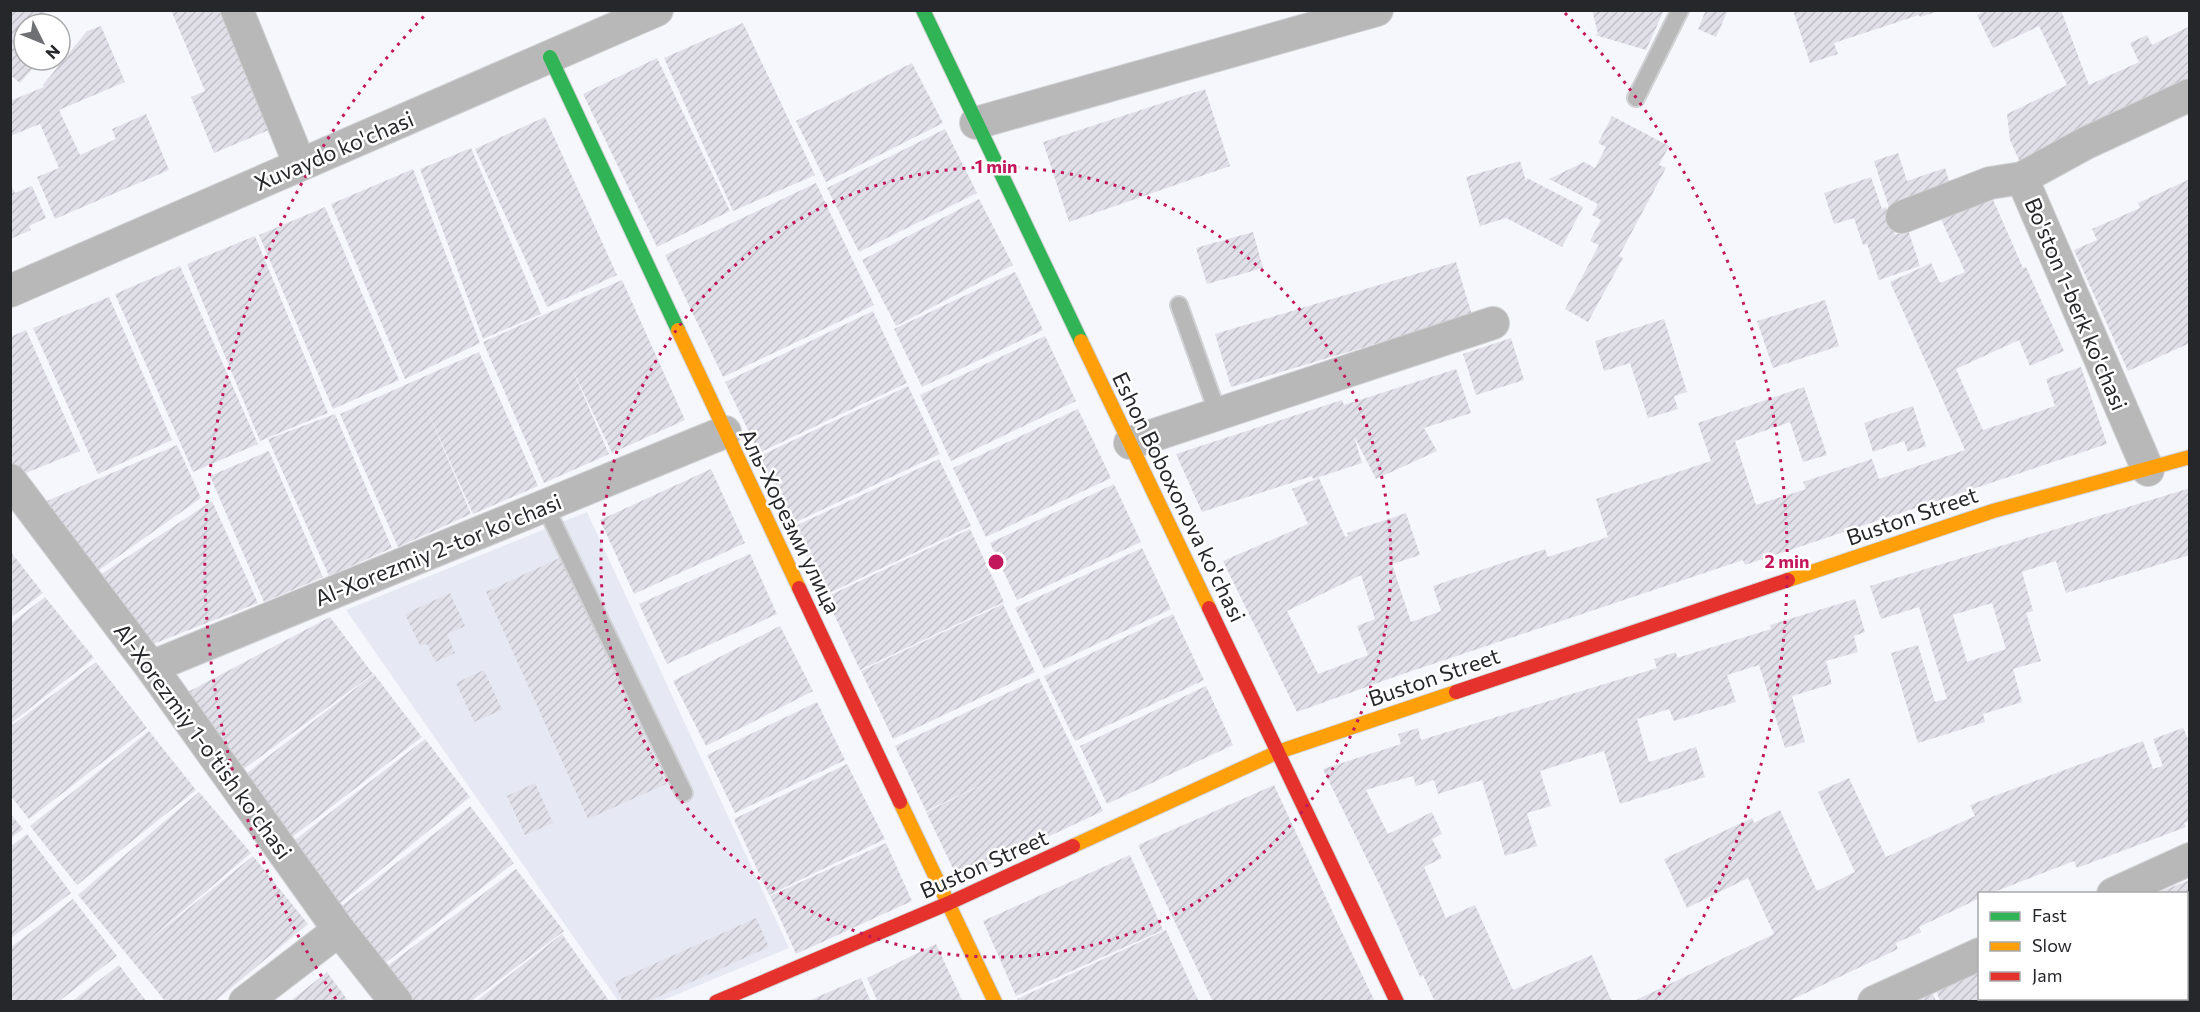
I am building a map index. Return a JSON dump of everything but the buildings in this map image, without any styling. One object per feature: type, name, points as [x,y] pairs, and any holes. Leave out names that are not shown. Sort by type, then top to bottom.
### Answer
[{"type":"street","points":[[237,10],[300,165]]},
{"type":"street","name":"Xuvaydo ko'chasi","points":[[10,291],[657,10]]},
{"type":"street","name":"Eshon Boboxonova ko'chasi","points":[[922,10],[1397,1002]]},
{"type":"street","points":[[976,123],[1377,10]]},
{"type":"street","name":"Аль-Хорезми улица","points":[[550,57],[724,432],[950,903],[995,1002]]},
{"type":"street","name":"Bo'ston 1-berk ko'chasi","points":[[2148,470],[2022,178],[2086,143],[2190,95]]},
{"type":"street","points":[[1902,217],[1990,183],[2022,178]]},
{"type":"street","points":[[1130,444],[1493,323]]},
{"type":"street","name":"Al-Xorezmiy 2-tor ko'chasi","points":[[151,667],[724,432]]},
{"type":"street","name":"Buston Street","points":[[716,1002],[950,903],[1278,752],[1993,511],[2190,457]]},
{"type":"street","name":"Al-Xorezmiy 1-o'tish ko'chasi","points":[[10,480],[151,667],[339,930],[396,1002]]},
{"type":"street","points":[[2117,892],[2190,859]]},
{"type":"street","points":[[246,1002],[339,930]]},
{"type":"street","points":[[1874,1002],[1978,955]]},
{"type":"lane","points":[[1636,98],[1680,10]]},
{"type":"lane","points":[[1179,305],[1218,414]]},
{"type":"lane","points":[[545,506],[684,793]]},
{"type":"shaded area","points":[[587,512],[789,948],[661,1001],[618,1001],[346,610]]},
{"type":"traffic: fast","points":[[923,10],[1081,341]]},
{"type":"traffic: fast","points":[[550,57],[678,330]]},
{"type":"traffic: slow","points":[[678,330],[799,588]]},
{"type":"traffic: slow","points":[[1081,341],[1209,608]]},
{"type":"traffic: slow","points":[[1788,580],[1993,511],[2190,457]]},
{"type":"traffic: slow","points":[[1073,846],[1278,752],[1456,692]]},
{"type":"traffic: slow","points":[[900,802],[995,1002]]},
{"type":"traffic: jam","points":[[1456,692],[1788,580]]},
{"type":"traffic: jam","points":[[799,588],[900,802]]},
{"type":"traffic: jam","points":[[1209,608],[1397,1002]]},
{"type":"traffic: jam","points":[[716,1002],[949,903],[1073,846]]}]
